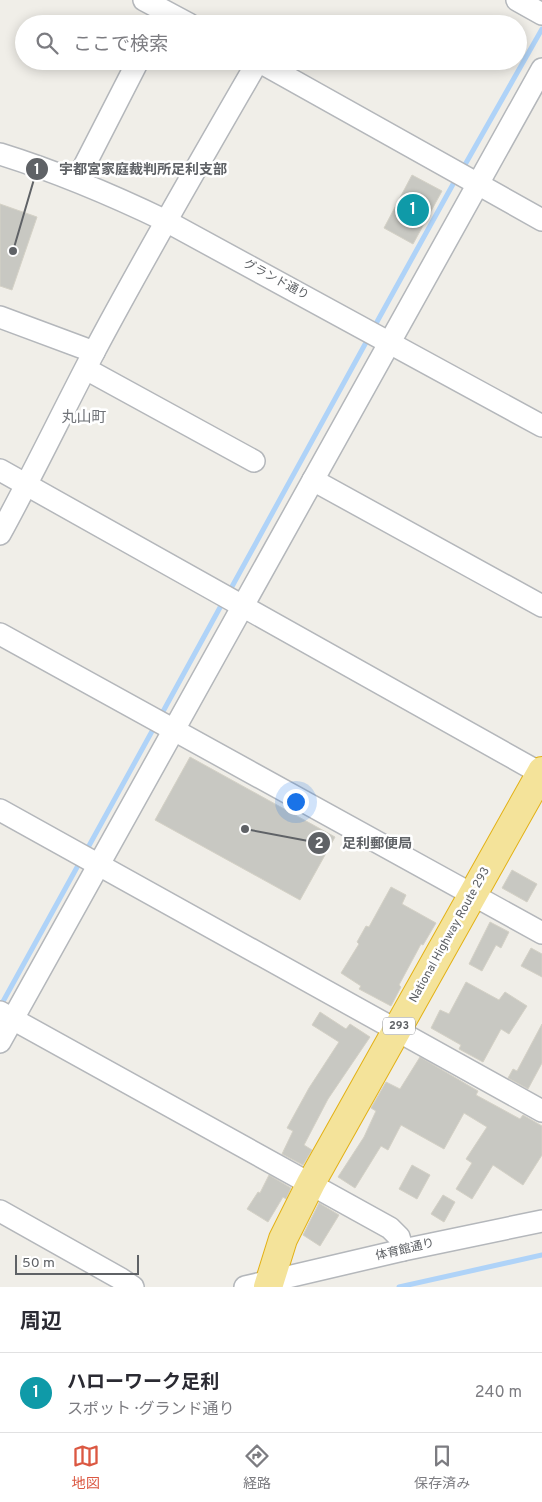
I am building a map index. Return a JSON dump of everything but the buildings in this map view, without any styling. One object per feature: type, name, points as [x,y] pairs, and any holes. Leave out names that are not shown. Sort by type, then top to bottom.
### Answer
[{"type":"highway","name":"National Highway Route 293","points":[[261,1285],[311,1183],[472,894],[542,773]]},
{"type":"street","points":[[144,0],[164,11]]},
{"type":"street","points":[[517,0],[542,14]]},
{"type":"street","points":[[77,180],[133,70]]},
{"type":"street","points":[[0,534],[27,486],[90,361],[166,221],[253,70]]},
{"type":"street","points":[[274,70],[542,220]]},
{"type":"street","points":[[0,1042],[6,1016],[100,865],[173,729],[244,606],[389,341],[542,70]]},
{"type":"street","name":"グランド通り","points":[[0,154],[77,180],[166,221],[542,426]]},
{"type":"street","points":[[0,317],[90,361],[254,461]]},
{"type":"street","points":[[0,470],[542,773]]},
{"type":"street","points":[[313,480],[542,606]]},
{"type":"street","points":[[0,634],[542,933]]},
{"type":"street","points":[[0,810],[542,1111]]},
{"type":"street","points":[[6,1016],[390,1228],[399,1237],[403,1250]]},
{"type":"street","points":[[0,1211],[121,1278],[133,1287]]},
{"type":"street","name":"体育館通り","points":[[261,1285],[403,1250],[542,1220]]},
{"type":"waterway","points":[[527,55],[542,29]]},
{"type":"waterway","points":[[462,170],[519,70]]},
{"type":"waterway","points":[[373,329],[457,177]]},
{"type":"waterway","points":[[229,592],[369,337]]},
{"type":"waterway","points":[[160,717],[223,602]]},
{"type":"waterway","points":[[85,853],[156,724]]},
{"type":"waterway","points":[[0,1007],[81,860]]},
{"type":"waterway","points":[[399,1287],[542,1255]]},
{"type":"place","name":"ハローワーク足利","points":[[413,210]]},
{"type":"place","name":"宇都宮家庭裁判所足利支部","points":[[13,251]]},
{"type":"place","name":"足利郵便局","points":[[245,829]]},
{"type":"district","name":"丸山町","points":[[84,418]]}]
